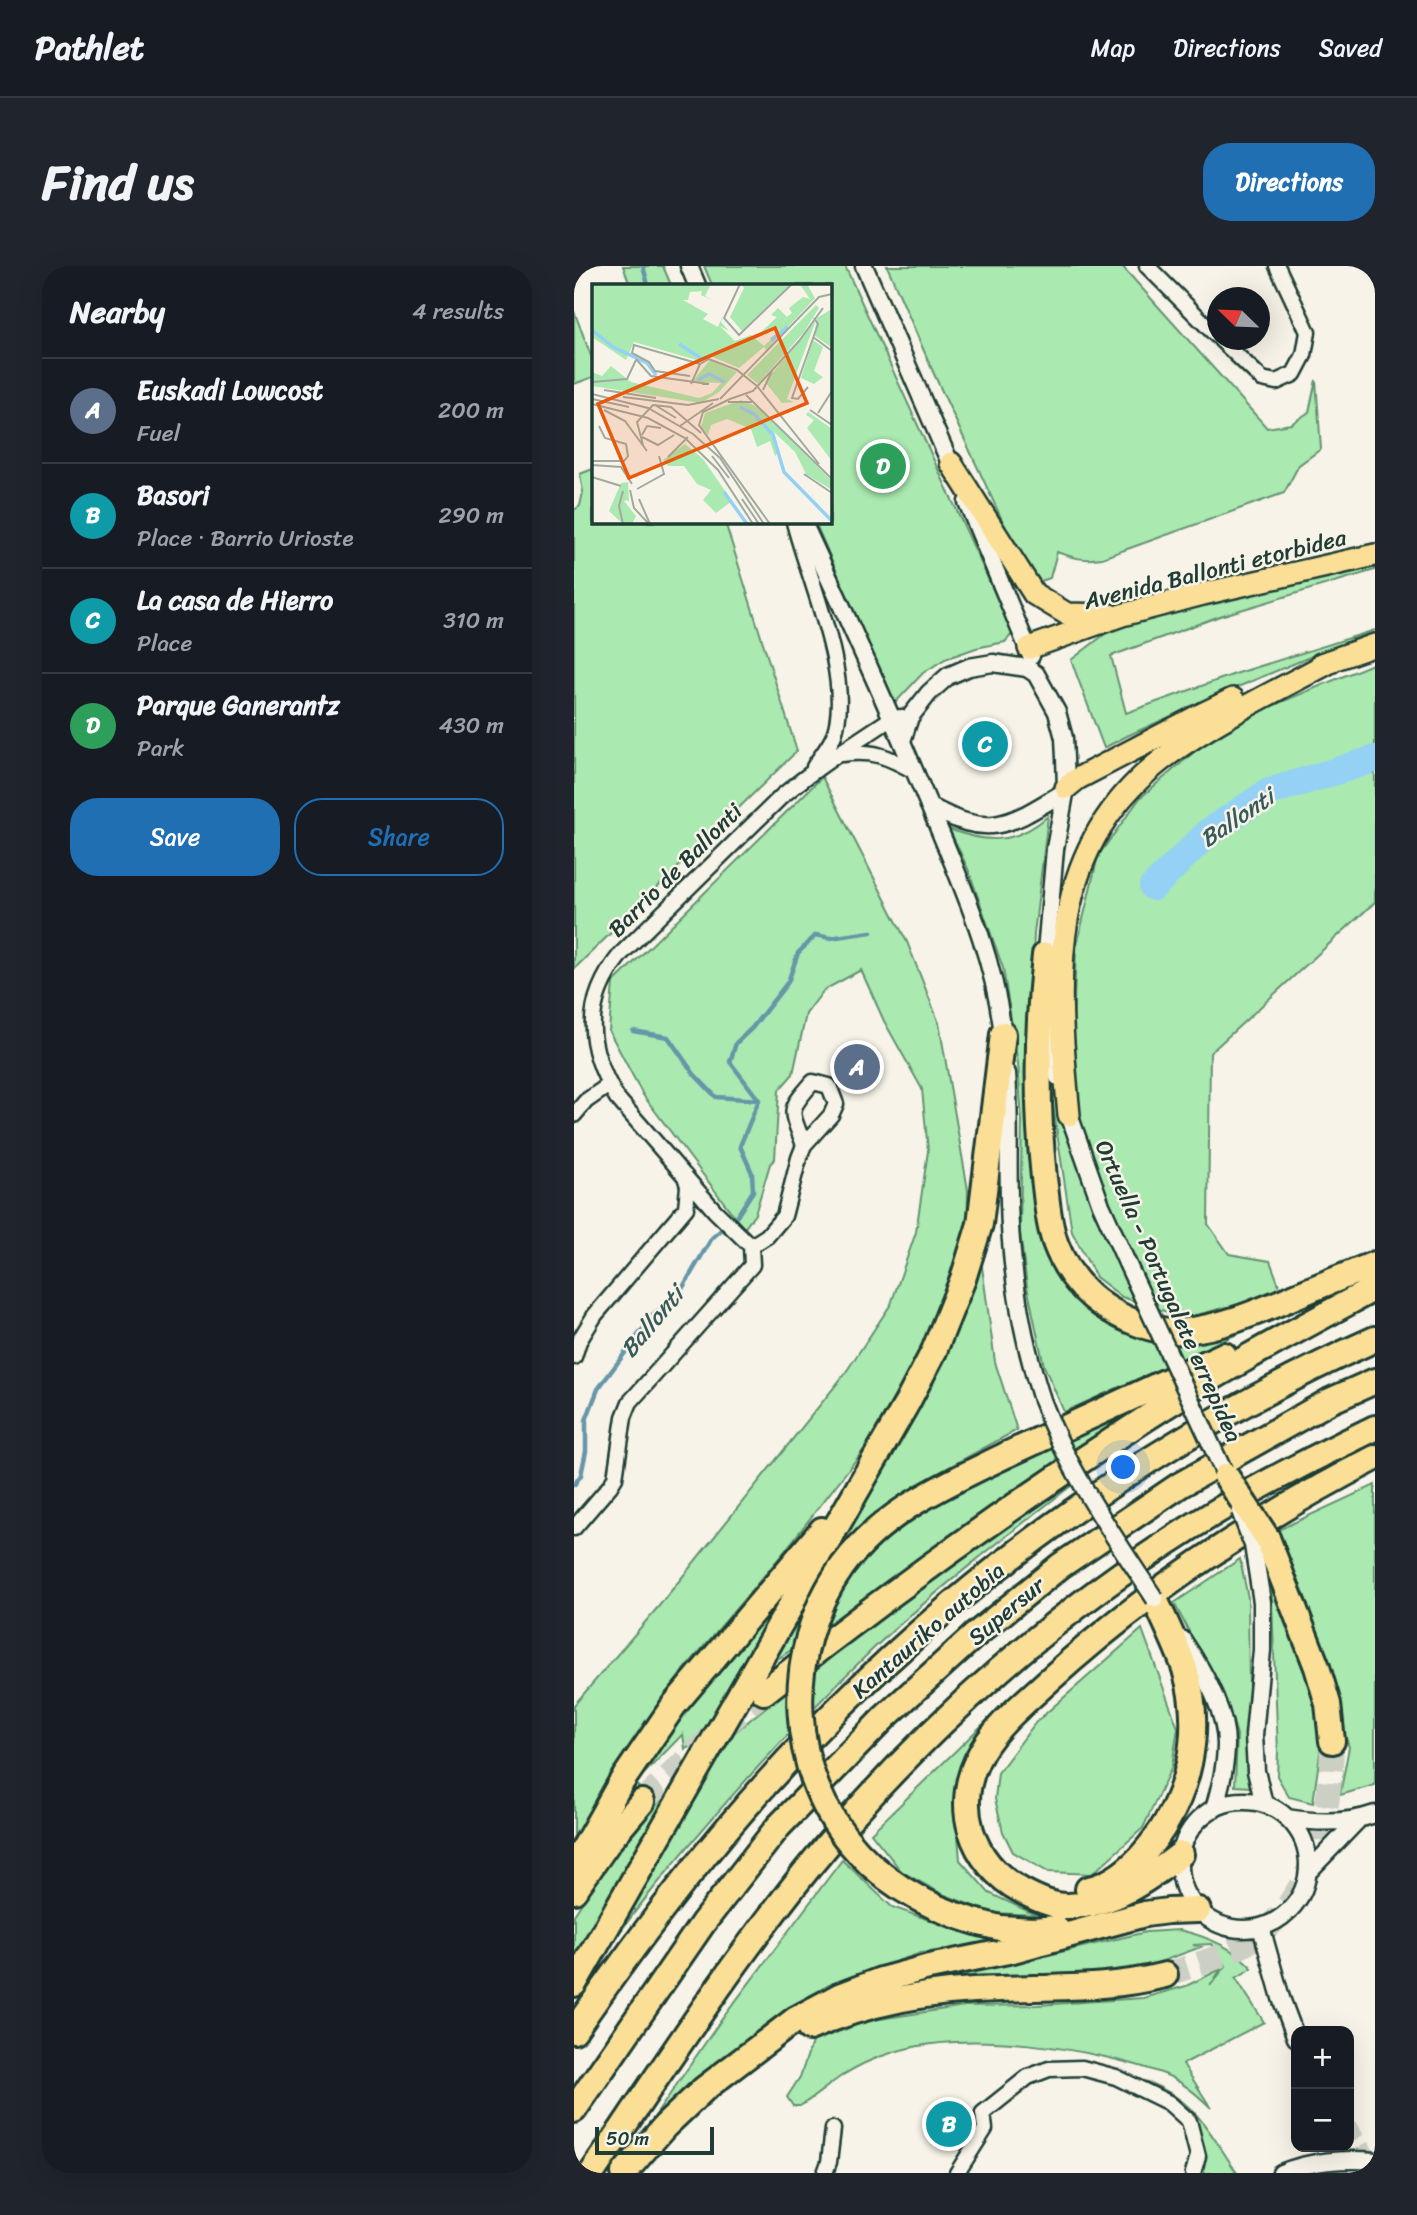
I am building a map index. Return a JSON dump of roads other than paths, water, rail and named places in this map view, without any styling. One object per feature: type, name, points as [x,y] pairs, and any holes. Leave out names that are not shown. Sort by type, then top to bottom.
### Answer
[{"type":"highway","points":[[1045,955],[1038,1016],[1037,1080],[1048,1217],[1056,1245],[1071,1274],[1087,1293],[1108,1309],[1129,1320],[1159,1329],[1182,1331],[1213,1327],[1248,1316],[1375,1264]]},
{"type":"highway","points":[[574,1984],[907,1403],[934,1351],[980,1224],[1003,1034]]},
{"type":"highway","points":[[1121,1921],[1033,1930],[1000,1928],[947,1913],[914,1897],[858,1852],[832,1817],[816,1785],[806,1755],[800,1721],[800,1672],[808,1637],[821,1600],[842,1567],[864,1541],[911,1503],[1006,1455],[1289,1323],[1375,1288]]},
{"type":"highway","points":[[764,1692],[834,1637],[998,1517],[1149,1416],[1375,1288]]},
{"type":"highway","name":"Kantauriko autobia","points":[[574,2031],[637,1941],[747,1805],[810,1736],[944,1611],[1037,1538],[1161,1453],[1215,1419],[1312,1367],[1375,1339]]},
{"type":"highway","name":"Supersur","points":[[574,2110],[703,1923],[778,1827],[885,1717],[974,1636],[1060,1566],[1180,1485],[1330,1401],[1375,1381]]},
{"type":"highway","points":[[592,2173],[762,1927],[846,1823],[950,1716],[1018,1654],[1099,1590],[1191,1527],[1304,1462],[1375,1428]]},
{"type":"highway","points":[[1181,1854],[1126,1892],[1100,1902],[1066,1906],[1046,1902],[1028,1894],[1006,1882],[986,1863],[969,1826],[969,1782],[981,1753],[994,1733],[1010,1716],[1119,1620],[1228,1542],[1319,1487],[1375,1458]]},
{"type":"highway","points":[[574,1866],[620,1784],[674,1705],[830,1521],[869,1469]]},
{"type":"highway","points":[[1226,1476],[1260,1542],[1317,1667],[1328,1704],[1332,1741]]},
{"type":"highway","points":[[1028,1894],[1066,1894],[1094,1888],[1117,1877],[1140,1858],[1173,1811],[1191,1756],[1194,1727],[1191,1695],[1184,1668],[1159,1607]]},
{"type":"highway","points":[[574,1891],[609,1841],[642,1802]]},
{"type":"highway","points":[[624,2173],[665,2126],[704,2088],[796,2019],[839,1996],[881,1980],[929,1967],[1013,1950],[1156,1912],[1198,1910]]},
{"type":"highway","points":[[751,2054],[837,2016],[881,2003],[933,1993],[1081,1988],[1141,1981],[1165,1975]]},
{"type":"main road","points":[[951,463],[1034,594],[1067,614],[1122,615]]},
{"type":"main road","name":"Avenida Ballonti etorbidea","points":[[1029,648],[1122,615],[1375,555]]},
{"type":"main road","points":[[1065,790],[1077,779],[1194,718],[1284,676],[1375,645]]},
{"type":"main road","points":[[1069,1115],[1060,1007],[1062,954],[1071,897],[1081,866],[1100,827],[1130,788],[1169,754],[1220,721],[1332,661]]},
{"type":"street","points":[[689,266],[697,284]]},
{"type":"street","points":[[864,266],[1029,648],[1036,674],[1057,712],[1064,738],[1065,790],[1029,814],[1001,825],[981,826],[965,823],[929,806]]},
{"type":"street","points":[[1147,266],[1207,326]]},
{"type":"street","points":[[1232,350],[1262,379],[1276,382],[1294,374],[1304,355],[1308,332],[1277,266]]},
{"type":"street","points":[[794,523],[832,645],[839,702],[834,736],[810,773]]},
{"type":"street","points":[[803,523],[892,718],[978,923],[993,976],[1003,1034],[1009,1103],[1010,1238],[1021,1325],[1052,1428],[1077,1477],[1159,1607],[1198,1662],[1221,1715],[1226,1745],[1214,1809]]},
{"type":"street","points":[[902,741],[910,717],[929,693],[948,676],[969,667],[993,663],[1029,648]]},
{"type":"street","points":[[993,663],[1027,668],[1036,674]]},
{"type":"street","points":[[892,718],[910,717]]},
{"type":"street","name":"Barrio de Ballonti","points":[[751,1246],[715,1211],[617,1098],[595,1050],[593,1016],[596,999],[608,971],[621,954],[756,822],[810,773],[892,718]]},
{"type":"street","points":[[837,755],[862,751],[882,755],[914,771]]},
{"type":"street","name":"Ortuella - Portugalete errepidea","points":[[1065,790],[1055,849],[1045,955],[1054,1061],[1069,1115],[1101,1205],[1226,1476]]},
{"type":"street","points":[[574,1115],[586,1101],[609,1084]]},
{"type":"street","points":[[574,1528],[615,1478],[624,1417],[630,1402],[752,1265],[751,1246],[767,1236],[784,1216],[804,1145]]},
{"type":"street","points":[[574,1357],[579,1341],[595,1315],[686,1208],[688,1186],[685,1175]]},
{"type":"street","points":[[677,1219],[699,1209],[715,1211]]},
{"type":"street","points":[[1260,1542],[1262,1650],[1254,1735],[1256,1771],[1264,1804]]},
{"type":"street","points":[[1231,1802],[1264,1804],[1287,1818],[1297,1830],[1308,1857],[1308,1872],[1303,1891],[1292,1908],[1277,1920],[1261,1927],[1240,1930],[1212,1920],[1198,1910],[1182,1883],[1181,1854],[1186,1838],[1199,1820],[1214,1809],[1231,1802]]},
{"type":"street","points":[[1287,1818],[1357,1821],[1375,1814]]},
{"type":"street","points":[[1308,1872],[1357,1821]]},
{"type":"street","points":[[1261,1927],[1292,2026]]},
{"type":"street","points":[[957,2173],[985,2129],[983,2113],[1028,2077],[1049,2069],[1082,2068],[1116,2077],[1151,2094],[1169,2104],[1189,2121],[1198,2156],[1193,2173]]},
{"type":"street","points":[[825,2173],[833,2129]]},
{"type":"street","points":[[1281,2173],[1293,2168],[1337,2161],[1375,2161]]},
{"type":"waterway","points":[[643,266],[648,284]]},
{"type":"waterway","name":"Ballonti","points":[[1153,887],[1209,832],[1269,792],[1375,759]]},
{"type":"waterway","name":"Ballonti","points":[[574,1485],[581,1475],[586,1451],[586,1420],[598,1389],[654,1314],[676,1299],[712,1238],[737,1216],[753,1191],[752,1173],[740,1146],[759,1100],[730,1062],[736,1043],[752,1028],[788,982],[798,953],[816,935],[830,938],[871,932]]},
{"type":"waterway","points":[[633,1031],[668,1037],[694,1074],[716,1097],[759,1100]]},
{"type":"tunnel","points":[[642,1802],[702,1745],[764,1692]]},
{"type":"tunnel","points":[[1165,1975],[1236,1949],[1262,1932],[1283,1911],[1300,1887],[1313,1860],[1327,1801],[1332,1741]]},
{"type":"tunnel","points":[[1354,2133],[1375,2168]]},
{"type":"place","name":"Parque Ganerantz","points":[[883,466]]},
{"type":"place","name":"La casa de Hierro","points":[[985,744]]},
{"type":"place","name":"Euskadi Lowcost","points":[[857,1067]]},
{"type":"place","name":"Basori","points":[[949,2124]]}]
